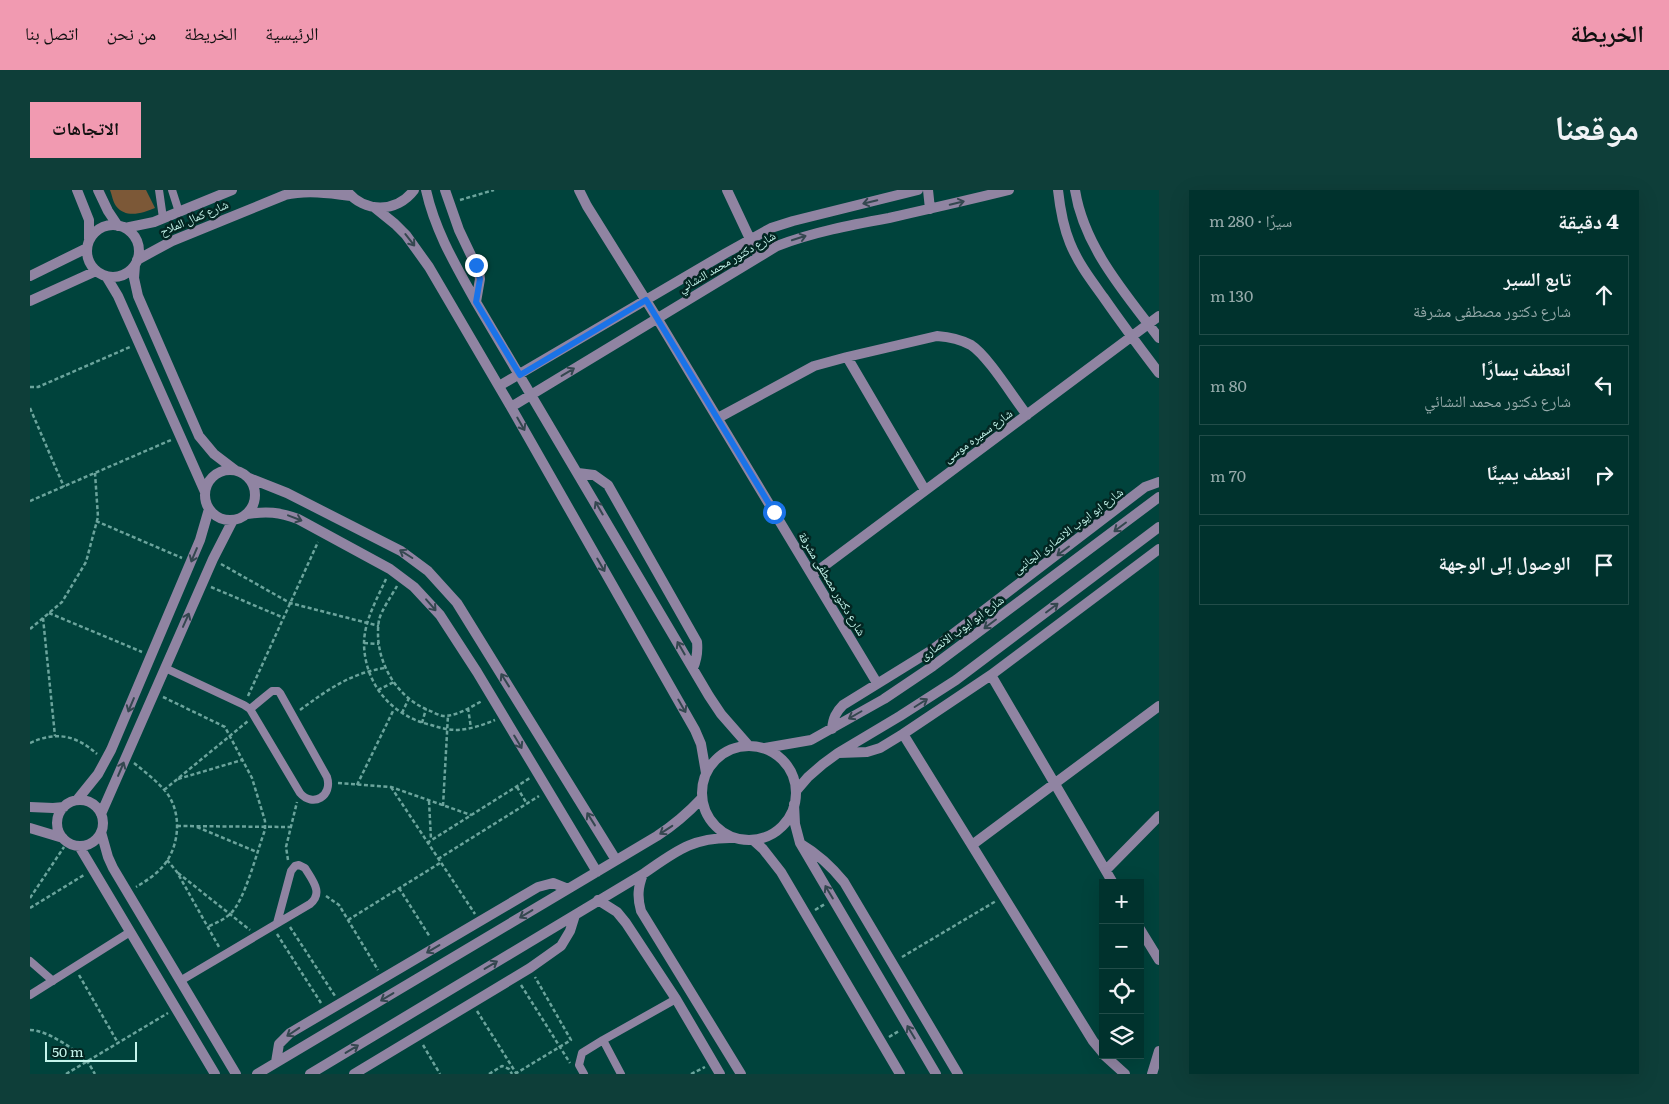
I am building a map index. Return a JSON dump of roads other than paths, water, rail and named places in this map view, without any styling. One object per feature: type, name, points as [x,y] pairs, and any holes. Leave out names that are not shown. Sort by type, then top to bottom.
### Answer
[{"type":"street","points":[[30,807],[64,807],[77,800],[98,774],[152,656],[200,540],[209,509],[205,492],[118,296],[101,274],[91,265],[87,257],[89,220],[77,190]]},
{"type":"street","points":[[98,190],[108,211],[121,227],[132,234],[137,240],[138,249],[134,278],[138,296],[199,436],[218,458],[235,470],[249,478],[288,493],[401,551],[441,583],[457,603],[616,860]]},
{"type":"street","name":"شارع كمال الملاح","points":[[121,227],[145,224],[232,190]]},
{"type":"street","points":[[349,193],[366,205],[385,207],[405,200],[414,190]]},
{"type":"street","points":[[426,190],[432,216],[440,236],[476,302],[721,714],[749,746]]},
{"type":"street","points":[[445,190],[459,230],[479,272],[480,279],[476,302]]},
{"type":"street","name":"شارع دكتور مصطفى مشرفة","points":[[579,190],[877,683]]},
{"type":"street","points":[[727,190],[758,256]]},
{"type":"street","name":"شارع دكتور محمد النشائي","points":[[499,386],[771,228],[918,190]]},
{"type":"street","points":[[928,190],[930,209]]},
{"type":"street","name":"شارع دكتور محمد النشائي","points":[[511,407],[777,246],[797,238],[1009,190]]},
{"type":"street","points":[[1058,190],[1060,210],[1069,241],[1076,256],[1131,337],[1159,373]]},
{"type":"street","points":[[1075,190],[1088,233],[1100,258],[1159,338]]},
{"type":"street","name":"شارع كمال الملاح","points":[[136,263],[172,241],[284,195],[295,192],[349,193]]},
{"type":"street","points":[[374,207],[395,224],[420,252],[499,386],[695,730],[703,751],[706,773]]},
{"type":"street","points":[[30,276],[88,244],[94,233],[101,228],[109,225],[121,227]]},
{"type":"street","points":[[30,301],[101,274],[119,276],[128,272],[136,263]]},
{"type":"street","name":"شارع سميره موسى","points":[[812,575],[1159,316]]},
{"type":"street","points":[[718,418],[814,366],[938,336],[962,340],[973,346],[982,355],[1027,415]]},
{"type":"street","points":[[847,357],[925,490]]},
{"type":"street","points":[[205,492],[207,484],[212,477],[227,470],[235,470]]},
{"type":"street","points":[[578,473],[594,475],[608,485],[697,642],[698,651],[693,668]]},
{"type":"street","points":[[209,509],[219,518],[233,520],[247,514],[255,500],[255,492],[249,478]]},
{"type":"street","name":"شارع ابو ايوب الانصارى الجانبى","points":[[832,729],[836,712],[843,705],[932,650],[1145,487],[1159,482]]},
{"type":"street","name":"شارع ابو ايوب الانصارى","points":[[765,748],[811,740],[884,699],[933,666],[1159,497]]},
{"type":"street","points":[[247,514],[264,511],[281,513],[298,519],[390,570],[425,598],[440,615],[597,872]]},
{"type":"street","points":[[101,814],[202,583],[233,520]]},
{"type":"street","points":[[796,791],[808,777],[838,753],[956,680],[1159,527]]},
{"type":"street","points":[[838,753],[867,752],[880,748],[903,734],[991,675],[1159,549]]},
{"type":"street","points":[[991,675],[1111,879]]},
{"type":"street","points":[[972,845],[1159,706]]},
{"type":"street","points":[[903,734],[1099,1048]]},
{"type":"street","points":[[310,1074],[643,874],[684,847],[700,840],[716,838],[753,840],[767,837],[779,829],[789,818],[796,791],[790,770],[779,757],[765,748],[749,746],[725,752],[715,760],[706,773],[702,788],[703,804],[709,818],[719,830],[733,838]]},
{"type":"street","points":[[257,1074],[674,825],[702,798]]},
{"type":"street","points":[[77,800],[91,803],[101,814],[103,820],[101,832],[108,857],[236,1074]]},
{"type":"street","points":[[794,804],[795,824],[800,843],[936,1074]]},
{"type":"street","points":[[64,807],[57,819],[59,832],[65,840]]},
{"type":"street","points":[[1106,870],[1159,816]]},
{"type":"street","points":[[30,828],[79,846],[215,1074]]},
{"type":"street","points":[[79,846],[92,842],[101,832]]},
{"type":"street","points":[[753,840],[772,860],[900,1074]]},
{"type":"street","points":[[800,843],[824,860],[844,882],[958,1074]]},
{"type":"street","points":[[643,874],[638,892],[640,911],[741,1074]]},
{"type":"street","points":[[276,1062],[279,1044],[290,1033],[538,887],[553,883],[568,889]]},
{"type":"street","points":[[598,900],[617,912],[626,923],[676,999],[720,1074]]},
{"type":"street","points":[[354,1074],[516,977],[561,946],[570,931],[574,915]]},
{"type":"street","points":[[1144,936],[1159,960]]},
{"type":"street","points":[[1152,1074],[1159,1051]]},
{"type":"street","points":[[1109,1059],[1125,1074]]},
{"type":"lane","points":[[159,190],[163,218]]},
{"type":"lane","points":[[172,190],[179,212]]},
{"type":"lane","points":[[165,668],[250,710],[300,793],[308,800],[318,800],[327,793],[329,782],[280,693],[275,691],[270,693],[250,710]]},
{"type":"lane","points":[[180,981],[278,923],[314,901],[318,892],[317,888],[305,868],[299,865],[292,868],[278,923]]},
{"type":"lane","points":[[30,995],[130,932]]},
{"type":"lane","points":[[30,961],[53,981]]},
{"type":"lane","points":[[584,1074],[579,1065],[580,1057],[585,1050],[676,999]]},
{"type":"lane","points":[[603,1040],[621,1074]]}]
